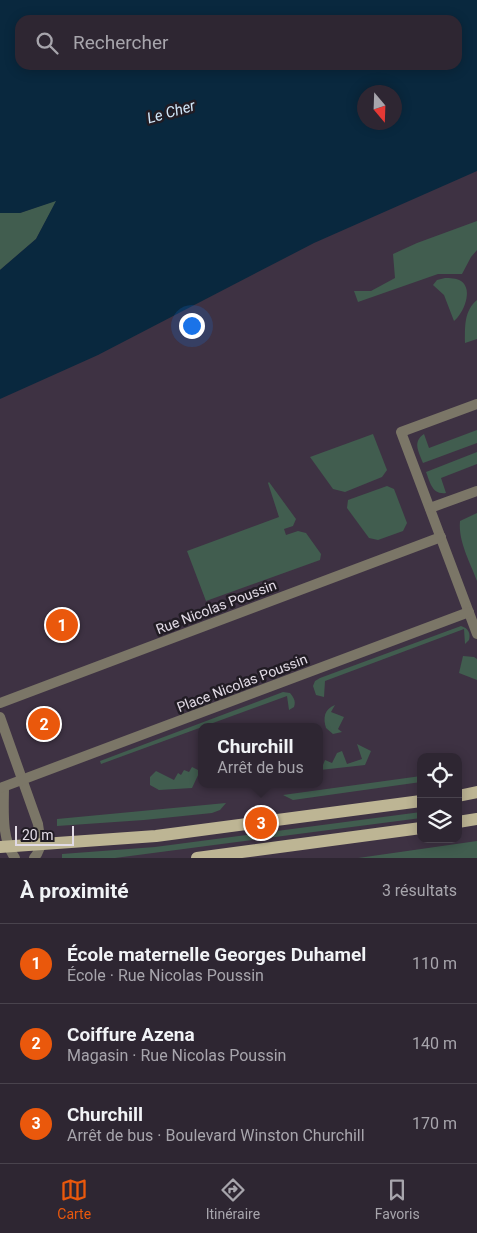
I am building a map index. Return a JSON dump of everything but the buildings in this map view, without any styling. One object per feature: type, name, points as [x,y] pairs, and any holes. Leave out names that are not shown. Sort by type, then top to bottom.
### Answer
[{"type":"main road","points":[[462,795],[477,792]]},
{"type":"main road","points":[[8,851],[41,844],[188,832],[417,803]]},
{"type":"main road","points":[[462,821],[477,819]]},
{"type":"main road","points":[[197,858],[417,829]]},
{"type":"street","points":[[477,404],[401,432],[477,634]]},
{"type":"street","points":[[430,508],[477,490]]},
{"type":"street","name":"Rue Nicolas Poussin","points":[[0,703],[441,537]]},
{"type":"street","name":"Place Nicolas Poussin","points":[[2,787],[470,612]]},
{"type":"street","points":[[0,717],[38,824],[41,844],[34,858]]},
{"type":"street","points":[[2,787],[4,826],[8,851]]},
{"type":"green space","points":[[57,200],[36,239],[0,270],[0,213],[20,213]]},
{"type":"green space","points":[[477,221],[477,250],[462,274],[438,274],[358,302],[354,291],[371,291],[395,278],[393,254]]},
{"type":"green space","points":[[445,278],[461,281],[467,290],[464,308],[454,321],[444,295],[433,285],[437,280]]},
{"type":"green space","points":[[477,300],[477,339],[465,343],[467,314]]},
{"type":"green space","points":[[477,430],[477,443],[423,463],[417,444],[420,437],[424,434],[429,448]]},
{"type":"green space","points":[[373,434],[387,470],[382,477],[345,492],[333,489],[310,457]]},
{"type":"green space","points":[[477,452],[477,464],[441,478],[446,493],[438,492],[430,484],[426,472]]},
{"type":"green space","points":[[269,482],[296,519],[293,526],[284,529],[286,535],[298,531],[306,533],[321,554],[320,560],[206,601],[187,551],[279,517]]},
{"type":"green space","points":[[387,486],[394,489],[407,523],[403,531],[378,540],[369,538],[347,508],[348,500]]},
{"type":"green space","points":[[477,513],[477,581],[465,551],[460,521]]},
{"type":"green space","points":[[461,626],[468,631],[470,637],[465,644],[464,629],[325,681],[324,697],[316,695],[313,686],[315,681],[320,678]]},
{"type":"green space","points":[[463,656],[477,659],[477,680],[459,673]]},
{"type":"green space","points":[[283,692],[290,693],[295,703],[294,707],[289,710],[287,696],[213,723],[201,723]]},
{"type":"green space","points":[[335,705],[331,712],[344,717],[338,729],[342,732],[333,734],[326,728],[325,717],[327,711]]},
{"type":"green space","points":[[198,724],[198,729],[101,764],[100,761]]},
{"type":"green space","points":[[357,744],[371,751],[365,765],[323,770],[325,760],[332,763],[337,753],[342,751],[347,764],[362,759]]},
{"type":"green space","points":[[192,767],[198,770],[198,775],[192,788],[159,790],[150,785],[150,777],[156,771],[174,780],[178,773],[181,775],[184,770],[189,772]]},
{"type":"green space","points":[[417,777],[417,783],[293,800],[283,795]]},
{"type":"green space","points":[[226,803],[220,810],[212,813],[57,826],[57,819]]},
{"type":"green space","points":[[417,813],[417,819],[115,858],[62,858],[62,854],[155,847]]},
{"type":"green space","points":[[477,841],[477,858],[358,858]]},
{"type":"water","name":"Le Cher","points":[[0,0],[477,0],[477,171],[314,243],[98,355],[0,399],[0,270],[36,239],[56,201],[20,213],[0,213]]},
{"type":"place","name":"École maternelle Georges Duhamel","points":[[62,625]]},
{"type":"place","name":"Coiffure Azena","points":[[44,724]]},
{"type":"place","name":"Churchill","points":[[261,823]]}]
